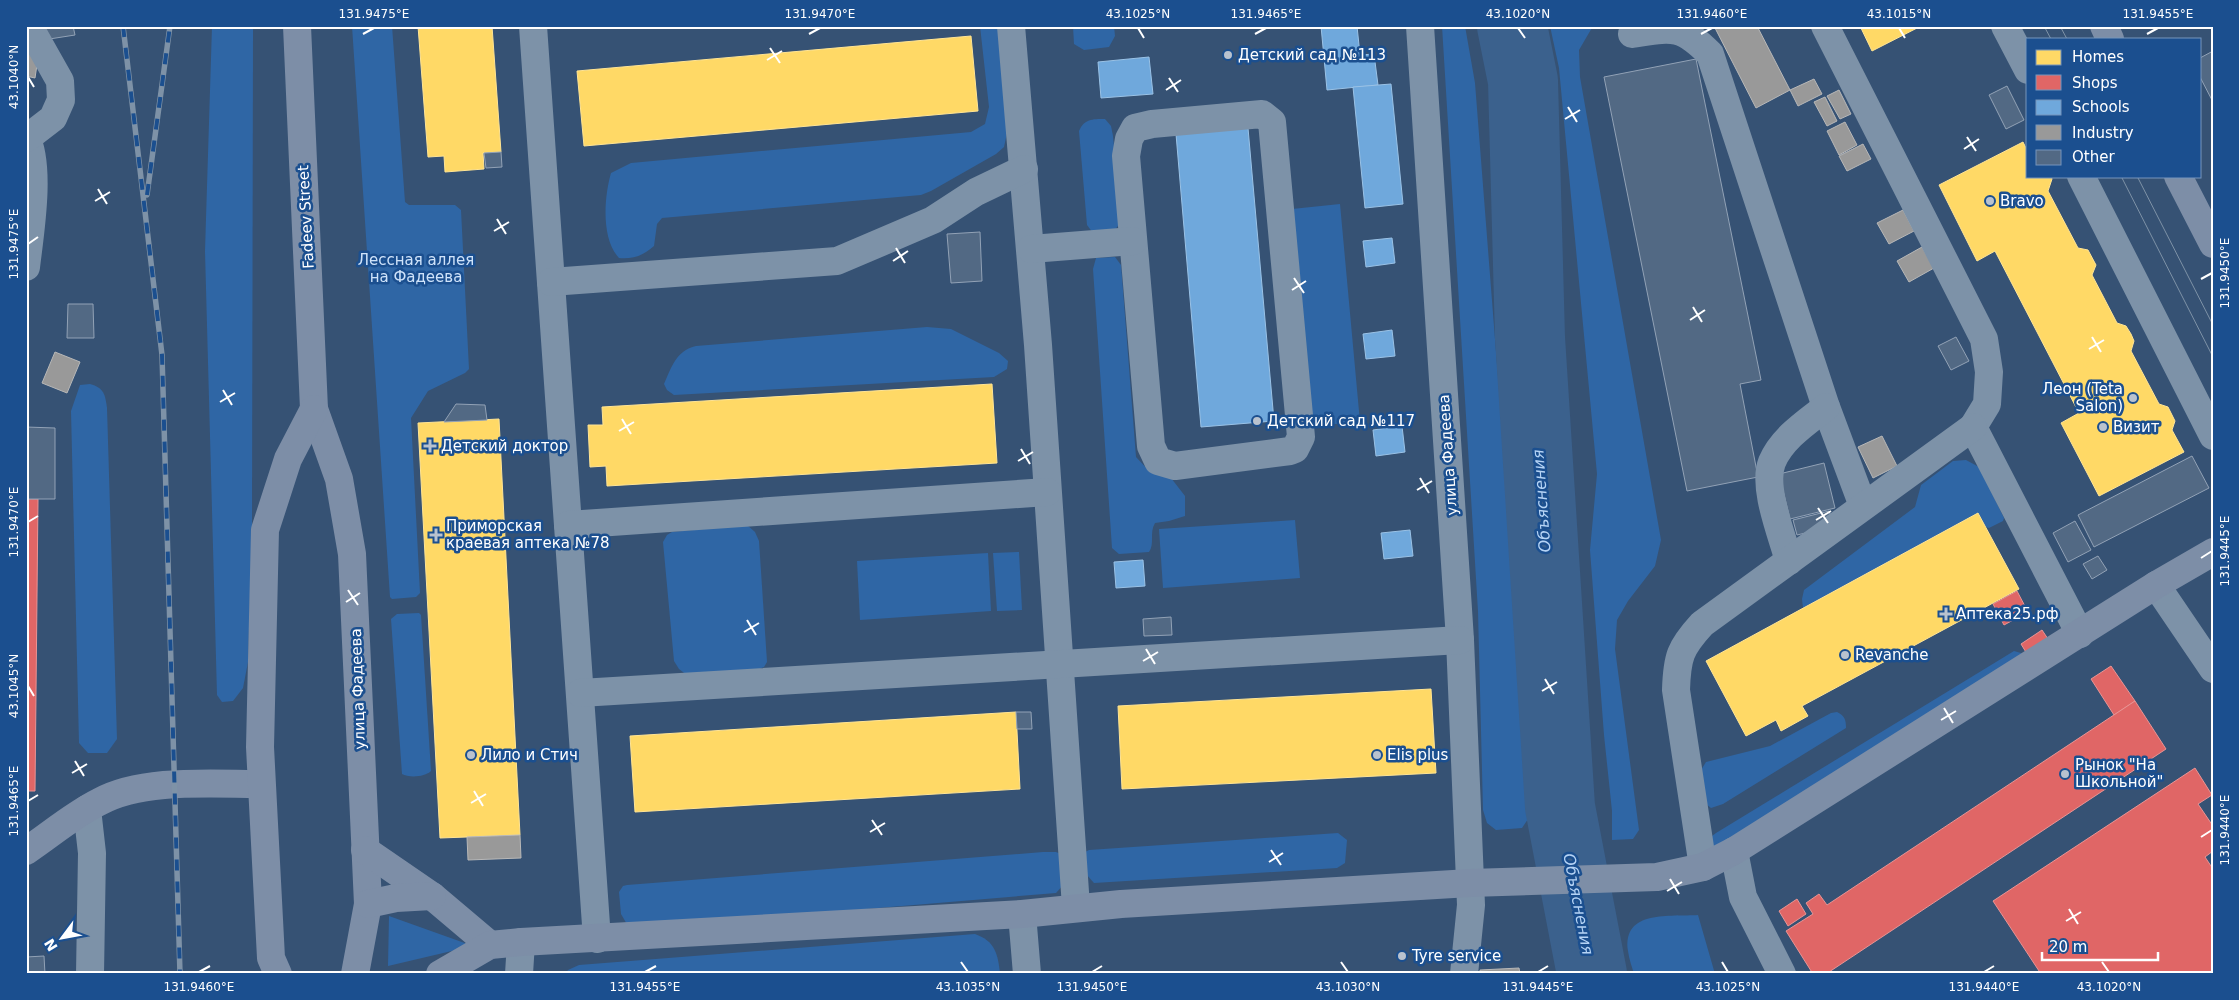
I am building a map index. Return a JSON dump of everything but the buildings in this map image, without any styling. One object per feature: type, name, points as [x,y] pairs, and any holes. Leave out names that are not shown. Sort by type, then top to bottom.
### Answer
[{"type":"main road","name":"Fadeev Street","points":[[297,26],[314,409]]},
{"type":"main road","points":[[2104,26],[2110,38]]},
{"type":"main road","points":[[2179,178],[2213,244]]},
{"type":"main road","points":[[278,974],[270,958],[261,784],[264,530],[288,459],[314,409]]},
{"type":"main road","name":"улица Фадеева","points":[[314,409],[339,479],[352,554],[368,904],[355,974]]},
{"type":"main road","points":[[440,974],[490,945],[521,942],[1022,914],[1076,908],[1470,883],[1657,877],[1702,867],[1734,851],[2156,585],[2213,552]]},
{"type":"main road","points":[[26,851],[87,809],[115,795],[158,785],[261,784]]},
{"type":"main road","points":[[365,850],[432,896],[490,945]]},
{"type":"main road","points":[[368,904],[396,898],[432,896]]},
{"type":"street","points":[[26,268],[33,176],[32,151],[26,138],[53,118],[60,100],[60,81],[29,26]]},
{"type":"street","points":[[533,26],[597,939]]},
{"type":"street","points":[[1011,26],[1031,250],[1076,908]]},
{"type":"street","name":"улица Фадеева","points":[[1420,26],[1460,640],[1471,925],[1464,974]]},
{"type":"street","points":[[1702,867],[1676,690],[1676,665],[1685,643],[1702,624],[1972,427],[1987,404],[1989,372],[1984,339],[1825,26]]},
{"type":"street","points":[[2005,26],[2026,66]]},
{"type":"street","points":[[1632,34],[1668,29],[1692,36],[1710,54],[1826,407],[1863,506]]},
{"type":"street","points":[[1262,114],[1272,122],[1301,436],[1294,449],[1290,452],[1176,466],[1158,461],[1151,446],[1133,241],[1126,156],[1129,139],[1136,128],[1152,124],[1262,114]]},
{"type":"street","points":[[551,282],[837,261],[933,220],[976,192],[1024,169]]},
{"type":"street","points":[[2082,178],[2213,436]]},
{"type":"street","points":[[1031,250],[1133,241]]},
{"type":"street","points":[[1789,561],[1768,480],[1772,462],[1792,434],[1826,407]]},
{"type":"street","points":[[1972,427],[2080,634]]},
{"type":"street","points":[[568,525],[1048,492]]},
{"type":"street","points":[[2156,585],[2209,654]]},
{"type":"street","points":[[580,693],[1460,640]]},
{"type":"street","points":[[87,809],[92,853],[90,974]]},
{"type":"street","points":[[1734,851],[1743,897],[1782,974]]},
{"type":"street","points":[[1022,914],[1027,974]]},
{"type":"street","points":[[519,974],[521,942]]},
{"type":"green space","points":[[212,26],[253,26],[252,529],[248,662],[243,688],[233,701],[222,702],[217,695],[205,251]]},
{"type":"green space","name":"Лессная аллея на Фадеева","points":[[352,26],[392,26],[405,202],[409,205],[455,205],[461,210],[469,369],[465,373],[428,391],[411,418],[420,593],[416,597],[392,599],[390,597]]},
{"type":"green space","points":[[980,26],[1001,26],[1007,133],[1004,147],[996,154],[921,195],[662,218],[657,224],[654,246],[646,252],[629,258],[619,258],[613,250],[609,240],[606,217],[607,194],[611,173],[631,163],[971,132],[985,124],[989,107]]},
{"type":"green space","points":[[1073,26],[1114,26],[1115,36],[1109,47],[1084,50],[1074,44]]},
{"type":"green space","points":[[1442,26],[1465,26],[1475,83],[1532,813],[1522,828],[1496,830],[1487,823],[1483,810],[1478,611]]},
{"type":"green space","points":[[1550,26],[1593,26],[1579,50],[1580,77],[1661,540],[1655,566],[1628,601],[1617,620],[1615,649],[1639,830],[1633,839],[1612,840],[1612,811],[1604,735],[1590,550],[1597,474],[1559,68]]},
{"type":"green space","points":[[1105,119],[1111,126],[1113,136],[1121,222],[1114,231],[1093,233],[1087,225],[1079,131],[1083,124],[1089,120]]},
{"type":"green space","points":[[1340,204],[1360,422],[1311,426],[1292,209]]},
{"type":"green space","points":[[1115,257],[1121,265],[1136,457],[1150,472],[1171,478],[1185,496],[1185,516],[1155,523],[1152,530],[1152,545],[1149,552],[1119,554],[1112,548],[1093,269],[1096,258]]},
{"type":"green space","points":[[927,327],[951,329],[999,353],[1008,361],[1007,369],[994,377],[674,395],[667,390],[664,384],[672,365],[679,355],[689,348],[696,346]]},
{"type":"green space","points":[[90,384],[98,387],[103,392],[107,408],[117,739],[107,753],[88,753],[79,743],[71,411],[80,385]]},
{"type":"green space","points":[[1966,460],[1979,467],[2004,518],[2003,521],[1989,528],[1986,527],[1978,514],[1803,608],[1804,590],[1915,507],[1921,485],[1953,461]]},
{"type":"green space","points":[[1295,520],[1300,578],[1163,588],[1159,529]]},
{"type":"green space","points":[[747,525],[755,532],[759,541],[767,662],[764,667],[757,670],[688,676],[679,669],[674,661],[663,542],[667,535],[672,532]]},
{"type":"green space","points":[[1019,552],[1022,610],[997,611],[993,553]]},
{"type":"green space","points":[[988,553],[991,611],[860,620],[857,561]]},
{"type":"green space","points":[[419,613],[421,615],[431,771],[425,775],[413,776],[402,774],[391,619],[397,614]]},
{"type":"green space","points":[[2014,651],[2021,653],[2023,657],[1720,848],[1711,846],[1712,836],[1716,833]]},
{"type":"green space","points":[[1837,712],[1844,718],[1846,728],[1723,804],[1711,808],[1701,800],[1701,770],[1706,762],[1770,746],[1831,713]]},
{"type":"green space","points":[[1338,833],[1347,840],[1345,863],[1337,868],[1094,883],[1086,874],[1085,852],[1089,850]]},
{"type":"green space","points":[[1043,852],[1061,854],[1064,884],[1056,893],[641,928],[628,926],[621,914],[619,892],[623,886],[627,885]]},
{"type":"green space","points":[[1698,915],[1715,974],[1634,974],[1628,951],[1628,937],[1633,928],[1640,922],[1651,918]]},
{"type":"green space","points":[[389,916],[473,946],[388,966]]},
{"type":"green space","points":[[975,934],[991,944],[998,960],[1000,974],[565,974],[568,970],[579,965]]},
{"type":"waterway","name":"Объяснения","points":[[1512,26],[1523,81],[1530,338],[1560,807],[1592,974]]},
{"type":"tram line","points":[[2044,26],[2050,38]]},
{"type":"tram line","points":[[2060,26],[2066,38]]},
{"type":"tram line","points":[[2122,178],[2213,357]]},
{"type":"tram line","points":[[2138,178],[2213,325]]},
{"type":"railway","points":[[123,26],[162,355],[180,974]]},
{"type":"railway","points":[[147,195],[170,26]]},
{"type":"place","name":"Детский сад №113","points":[[1228,55]]},
{"type":"place","name":"Bravo","points":[[1990,201]]},
{"type":"place","name":"Леон (Teta Salon)","points":[[2133,398]]},
{"type":"place","name":"Детский сад №117","points":[[1257,421]]},
{"type":"place","name":"Визит","points":[[2103,427]]},
{"type":"place","name":"Детский доктор","points":[[430,446]]},
{"type":"place","name":"Приморская краевая аптека №78","points":[[436,535]]},
{"type":"place","name":"Аптека25.рф","points":[[1946,614]]},
{"type":"place","name":"Revanche","points":[[1845,655]]},
{"type":"place","name":"Лило и Стич","points":[[471,755]]},
{"type":"place","name":"Elis plus","points":[[1377,755]]},
{"type":"place","name":"Рынок \"На Школьной\"","points":[[2065,774]]},
{"type":"place","name":"Tyre service","points":[[1402,956]]}]
